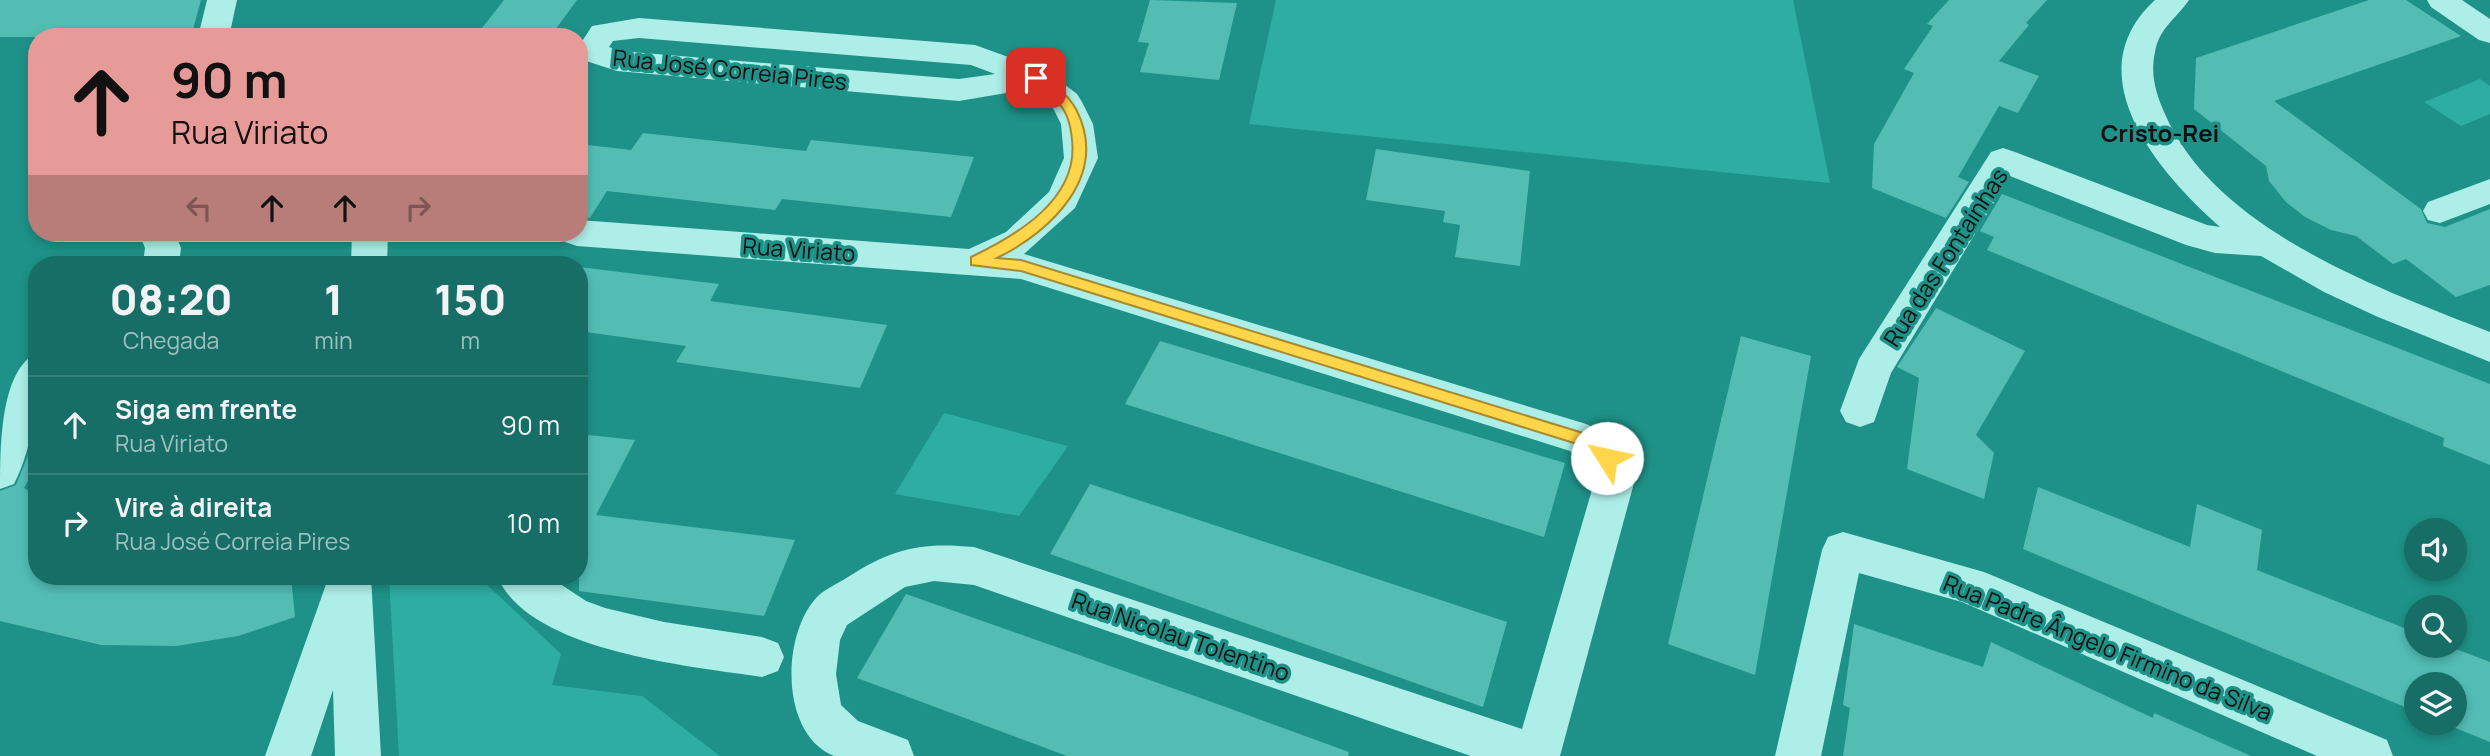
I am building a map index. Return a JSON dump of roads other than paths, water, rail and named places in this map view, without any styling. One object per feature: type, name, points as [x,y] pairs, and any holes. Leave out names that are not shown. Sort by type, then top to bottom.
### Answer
[{"type":"street","points":[[216,28],[222,0]]},
{"type":"street","points":[[2174,0],[2155,17],[2143,35],[2137,56],[2137,79],[2143,104],[2155,130],[2189,177],[2229,215],[2266,243],[2337,283],[2400,313],[2490,347]]},
{"type":"street","points":[[2442,0],[2490,33]]},
{"type":"street","name":"Rua José Correia Pires","points":[[976,261],[1018,241],[1063,199],[1081,158],[1077,124],[1066,102],[1036,78],[975,55],[639,27],[603,33],[591,52],[617,61],[960,90],[1036,78]]},
{"type":"street","name":"Rua das Fontaínhas","points":[[1860,411],[1873,370],[2003,160],[2199,236],[2215,240],[2266,243]]},
{"type":"street","points":[[2440,211],[2490,191]]},
{"type":"street","name":"Rua Viriato","points":[[588,234],[1021,266],[1583,439],[1607,458],[1615,473],[1614,483],[1537,756]]},
{"type":"street","points":[[0,472],[28,380]]},
{"type":"street","name":"Rua Padre Ângelo Firmino da Silva","points":[[1798,756],[1843,550],[1969,585],[2370,756]]},
{"type":"street","name":"Rua Nicolau Tolentino","points":[[891,756],[842,737],[820,716],[813,674],[818,638],[832,611],[895,569],[934,562],[974,566],[1537,756]]},
{"type":"street","points":[[288,756],[348,585]]},
{"type":"street","points":[[351,585],[358,756]]},
{"type":"street","points":[[527,585],[555,609],[609,632],[762,657]]},
{"type":"district","name":"Cristo-Rei","points":[[2160,132]]}]
